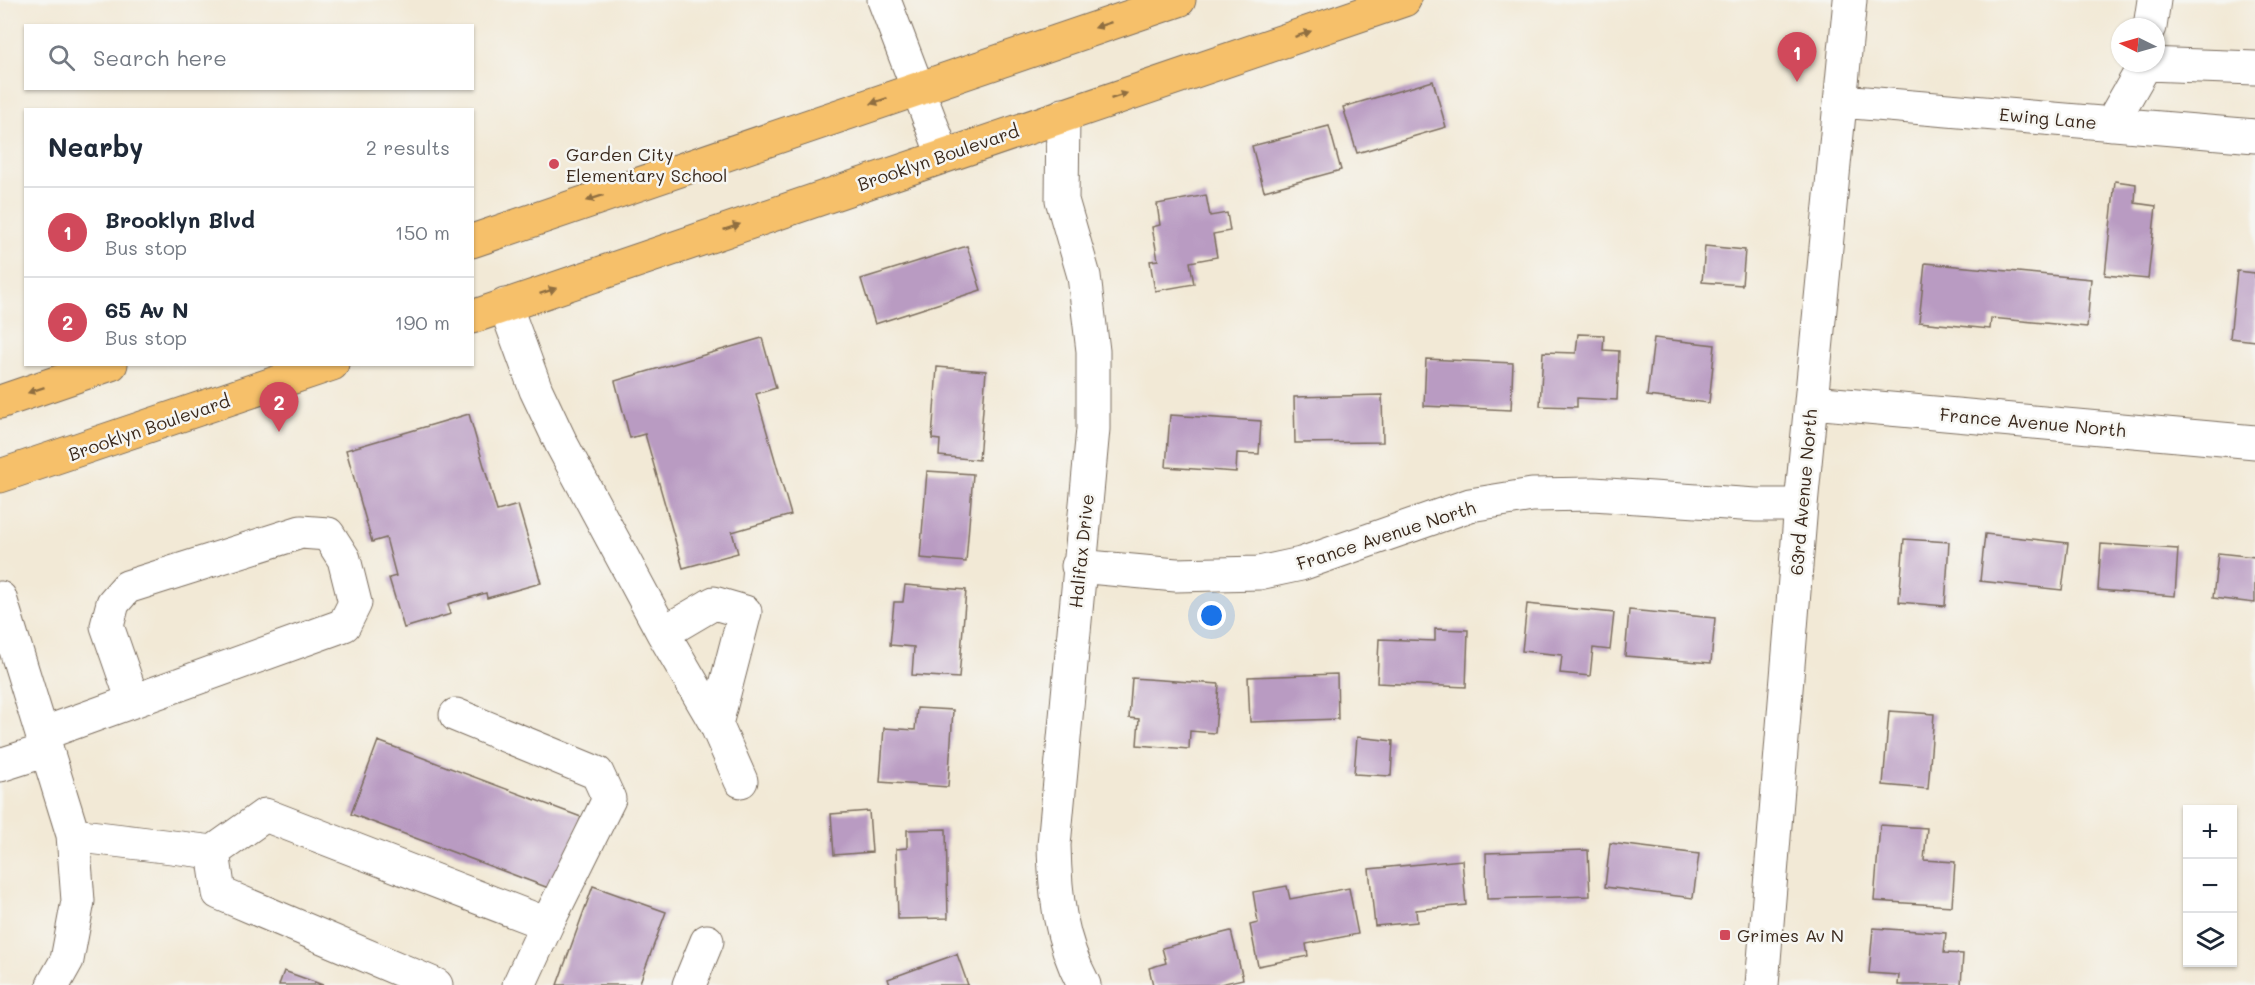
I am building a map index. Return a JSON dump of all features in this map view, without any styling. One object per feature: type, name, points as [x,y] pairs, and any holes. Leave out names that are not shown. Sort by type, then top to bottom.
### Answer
[{"type":"main road","points":[[474,240],[918,87],[1179,0]]},
{"type":"main road","name":"Brooklyn Boulevard","points":[[474,316],[1404,0]]},
{"type":"main road","points":[[0,402],[105,366]]},
{"type":"main road","name":"Brooklyn Boulevard","points":[[0,476],[326,366]]},
{"type":"street","points":[[884,0],[943,155]]},
{"type":"street","name":"63rd Avenue North","points":[[1762,985],[1801,505],[1850,0]]},
{"type":"street","points":[[2151,18],[2154,0]]},
{"type":"street","points":[[2165,65],[2255,68]]},
{"type":"street","points":[[2111,124],[2141,72]]},
{"type":"street","name":"Ewing Lane","points":[[1841,101],[2255,136]]},
{"type":"street","name":"Halifax Drive","points":[[1063,115],[1062,200],[1084,276],[1093,351],[1093,429],[1078,566],[1054,845],[1054,880],[1064,939],[1084,985]]},
{"type":"street","points":[[505,305],[536,390],[663,633],[716,723],[741,781]]},
{"type":"street","name":"France Avenue North","points":[[1812,402],[2255,442]]},
{"type":"street","name":"France Avenue North","points":[[1078,566],[1176,575],[1259,573],[1320,558],[1470,505],[1532,495],[1593,494],[1801,505]]},
{"type":"street","points":[[0,765],[133,701],[344,625],[355,603],[344,559],[328,534],[302,532],[127,587],[113,603],[107,626],[133,701]]},
{"type":"street","points":[[0,598],[73,835],[78,901],[67,960],[54,985]]},
{"type":"street","points":[[663,633],[714,603],[744,612],[716,723]]},
{"type":"street","points":[[456,715],[597,773],[609,799],[519,985]]},
{"type":"street","points":[[73,835],[213,852],[265,814],[547,924]]},
{"type":"street","points":[[213,852],[219,893],[436,985]]},
{"type":"street","points":[[689,985],[707,941]]},
{"type":"building","points":[[1433,81],[1446,127],[1357,153],[1343,107]]},
{"type":"building","points":[[1329,126],[1341,170],[1264,191],[1252,146]]},
{"type":"building","points":[[2115,181],[2136,184],[2135,203],[2156,206],[2148,279],[2105,275]]},
{"type":"building","points":[[1206,195],[1210,216],[1227,213],[1230,231],[1213,234],[1217,257],[1190,262],[1194,284],[1155,291],[1150,261],[1158,260],[1152,227],[1160,225],[1157,204]]},
{"type":"building","points":[[967,246],[981,290],[875,324],[861,279]]},
{"type":"building","points":[[1705,246],[1745,250],[1742,285],[1702,282]]},
{"type":"building","points":[[1925,263],[2091,279],[2087,327],[1991,318],[1990,329],[1919,322]]},
{"type":"building","points":[[2237,271],[2255,273],[2255,341],[2230,338]]},
{"type":"building","points":[[1578,334],[1604,335],[1603,350],[1619,351],[1617,400],[1577,398],[1577,407],[1540,406],[1543,352],[1576,353]]},
{"type":"building","points":[[762,338],[776,388],[756,394],[791,515],[732,532],[738,553],[683,568],[645,434],[630,438],[615,381]]},
{"type":"building","points":[[1654,338],[1715,345],[1709,403],[1647,396]]},
{"type":"building","points":[[1426,359],[1513,363],[1511,410],[1424,406]]},
{"type":"building","points":[[937,367],[986,371],[979,460],[939,456],[940,440],[932,439]]},
{"type":"building","points":[[1382,395],[1383,442],[1295,443],[1294,397]]},
{"type":"building","points":[[469,414],[497,511],[518,505],[541,583],[487,598],[486,593],[448,604],[451,614],[404,628],[389,578],[396,576],[386,538],[372,542],[346,450]]},
{"type":"building","points":[[1170,415],[1261,421],[1259,454],[1237,453],[1236,472],[1166,467]]},
{"type":"building","points":[[927,471],[973,474],[966,562],[920,558]]},
{"type":"building","points":[[1985,534],[2068,543],[2062,590],[1980,581]]},
{"type":"building","points":[[1904,539],[1949,542],[1945,606],[1899,602]]},
{"type":"building","points":[[2101,544],[2178,549],[2175,596],[2098,590]]},
{"type":"building","points":[[2218,553],[2255,557],[2255,603],[2213,598]]},
{"type":"building","points":[[905,585],[966,590],[959,678],[912,675],[914,647],[890,645],[894,602],[903,602]]},
{"type":"building","points":[[1527,604],[1614,613],[1610,650],[1593,648],[1590,676],[1560,673],[1562,655],[1522,651]]},
{"type":"building","points":[[1629,610],[1715,618],[1711,663],[1625,656]]},
{"type":"building","points":[[1435,629],[1468,630],[1466,687],[1377,683],[1379,639],[1435,641]]},
{"type":"building","points":[[1337,674],[1338,719],[1250,722],[1248,677]]},
{"type":"building","points":[[1132,678],[1219,684],[1215,733],[1190,731],[1189,749],[1137,745],[1139,719],[1129,718]]},
{"type":"building","points":[[917,708],[953,710],[948,787],[880,782],[884,728],[915,730]]},
{"type":"building","points":[[1889,711],[1934,714],[1928,789],[1883,785]]},
{"type":"building","points":[[1357,737],[1393,741],[1391,776],[1354,774]]},
{"type":"building","points":[[378,741],[581,817],[554,890],[351,814]]},
{"type":"building","points":[[869,811],[872,852],[834,855],[831,814]]},
{"type":"building","points":[[1880,825],[1927,828],[1924,860],[1955,862],[1952,906],[1874,901]]},
{"type":"building","points":[[946,829],[948,918],[898,919],[896,849],[907,848],[907,830]]},
{"type":"building","points":[[1610,843],[1699,854],[1693,898],[1605,887]]},
{"type":"building","points":[[1588,850],[1590,896],[1487,899],[1486,853]]},
{"type":"building","points":[[1462,860],[1466,905],[1416,910],[1417,922],[1375,926],[1369,869]]},
{"type":"building","points":[[593,886],[666,912],[639,985],[557,985]]},
{"type":"building","points":[[1287,886],[1290,899],[1349,888],[1358,934],[1306,944],[1308,956],[1258,966],[1250,925],[1258,923],[1253,892]]},
{"type":"building","points":[[1873,928],[1946,933],[1944,953],[1963,954],[1961,985],[1898,985],[1899,975],[1869,973]]},
{"type":"building","points":[[1231,931],[1243,979],[1216,985],[1153,985],[1149,968],[1166,963],[1162,948]]},
{"type":"building","points":[[957,954],[968,985],[890,985],[888,979]]},
{"type":"building","points":[[284,971],[323,985],[279,985]]},
{"type":"place","name":"Brooklyn Blvd","points":[[1797,82]]},
{"type":"place","name":"Garden City Elementary School","points":[[554,164]]},
{"type":"place","name":"65 Av N","points":[[279,432]]},
{"type":"place","name":"Grimes Av N","points":[[1725,935]]}]
